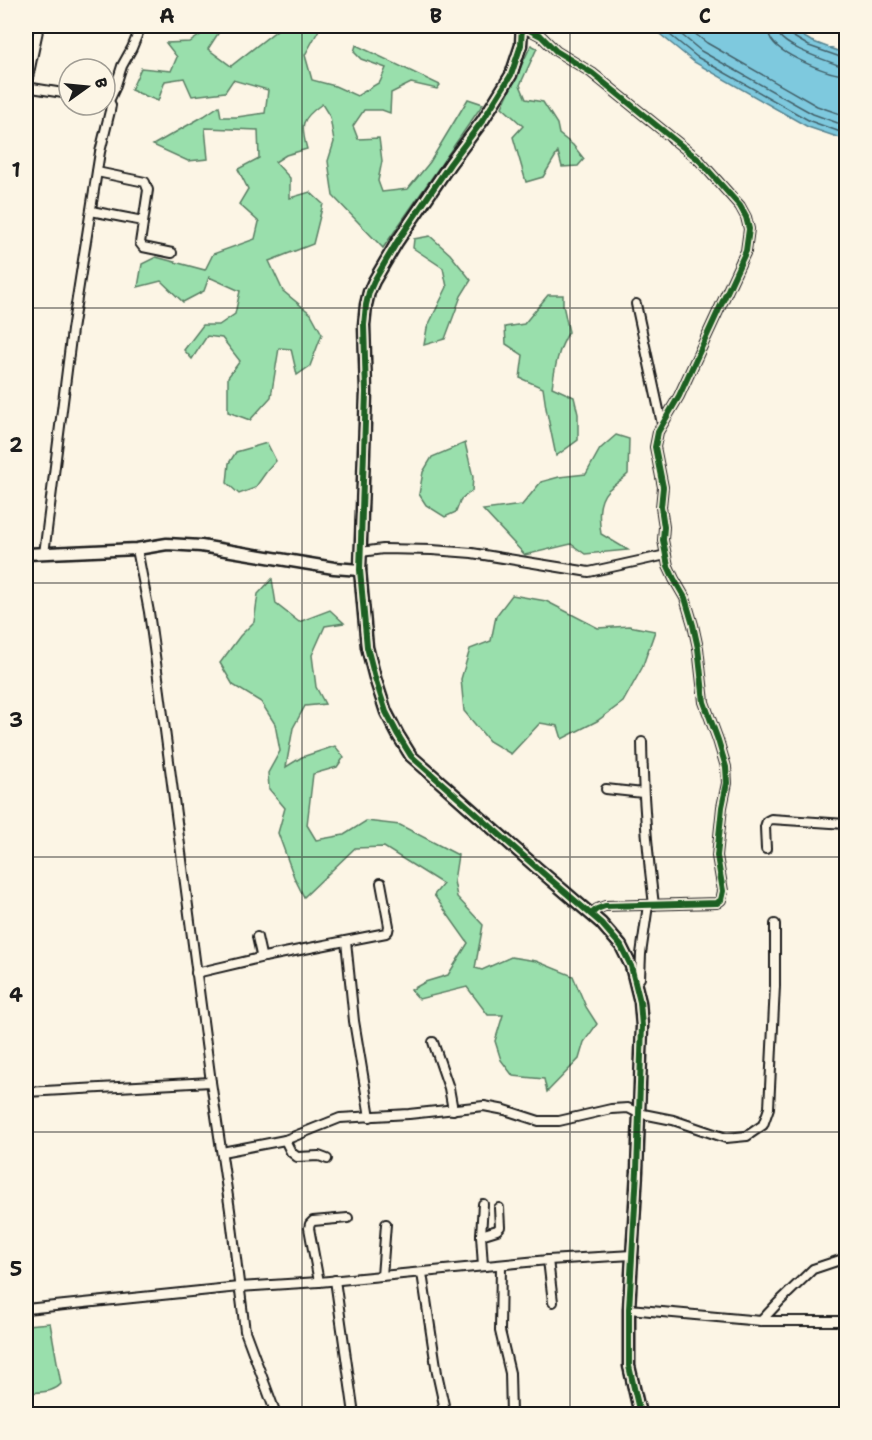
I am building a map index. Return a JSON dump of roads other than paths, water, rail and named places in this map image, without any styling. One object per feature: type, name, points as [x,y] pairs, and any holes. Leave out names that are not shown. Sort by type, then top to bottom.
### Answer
[{"type":"street","points":[[39,26],[26,87],[57,92]]},
{"type":"street","points":[[117,82],[141,26]]},
{"type":"street","points":[[591,914],[604,906],[717,903],[721,900],[723,891],[717,856],[727,783],[726,767],[704,702],[693,625],[685,598],[668,566],[663,540],[661,507],[663,487],[655,447],[658,432],[679,396],[746,251],[749,229],[740,206],[685,147],[592,73],[561,55],[541,36],[522,26],[521,45],[511,75],[483,120],[450,164],[397,243],[369,292],[364,326],[366,392],[360,570],[368,647],[375,678],[390,720],[411,756],[601,923],[621,946],[631,966],[640,1002],[642,1026],[629,1309],[629,1366],[640,1414]]},
{"type":"street","points":[[44,554],[72,330],[100,152],[109,117]]},
{"type":"street","points":[[97,172],[146,182],[148,190],[141,245],[172,253]]},
{"type":"street","points":[[91,211],[143,221]]},
{"type":"street","points":[[636,304],[662,424]]},
{"type":"street","points":[[26,554],[136,549],[167,544],[201,546],[334,568],[360,570]]},
{"type":"street","points":[[136,549],[149,612],[245,1331],[276,1414]]},
{"type":"street","points":[[361,552],[383,549],[432,550],[589,572],[666,555]]},
{"type":"street","points":[[636,983],[640,978],[641,954],[651,905],[643,793],[642,742]]},
{"type":"street","points":[[606,789],[643,793]]},
{"type":"street","points":[[766,849],[765,826],[771,819],[846,824]]},
{"type":"street","points":[[196,973],[386,933],[388,922],[381,883]]},
{"type":"street","points":[[222,1152],[285,1140],[340,1118],[484,1106],[539,1121],[559,1121],[628,1108],[638,1113],[673,1120],[726,1138],[747,1136],[763,1125],[769,1108],[775,986],[775,924]]},
{"type":"street","points":[[257,937],[261,955],[264,957]]},
{"type":"street","points":[[345,941],[354,1021],[370,1117]]},
{"type":"street","points":[[433,1042],[449,1088],[453,1110]]},
{"type":"street","points":[[26,1092],[211,1082]]},
{"type":"street","points":[[285,1140],[291,1152],[297,1157],[319,1156],[327,1159]]},
{"type":"street","points":[[483,1204],[483,1266]]},
{"type":"street","points":[[482,1235],[500,1227],[499,1208]]},
{"type":"street","points":[[319,1282],[310,1224],[313,1221],[348,1218]]},
{"type":"street","points":[[382,1276],[386,1224]]},
{"type":"street","points":[[26,1309],[239,1287],[422,1273],[548,1260],[632,1255]]},
{"type":"street","points":[[761,1321],[813,1269],[846,1258]]},
{"type":"street","points":[[548,1260],[553,1302]]},
{"type":"street","points":[[501,1265],[500,1331],[510,1373],[512,1414]]},
{"type":"street","points":[[422,1273],[436,1373],[444,1405],[438,1414]]},
{"type":"street","points":[[335,1280],[354,1414]]},
{"type":"street","points":[[629,1309],[761,1321],[846,1322]]},
{"type":"water","points":[[650,26],[786,26],[811,41],[846,54],[846,140],[808,127],[694,62]]}]
